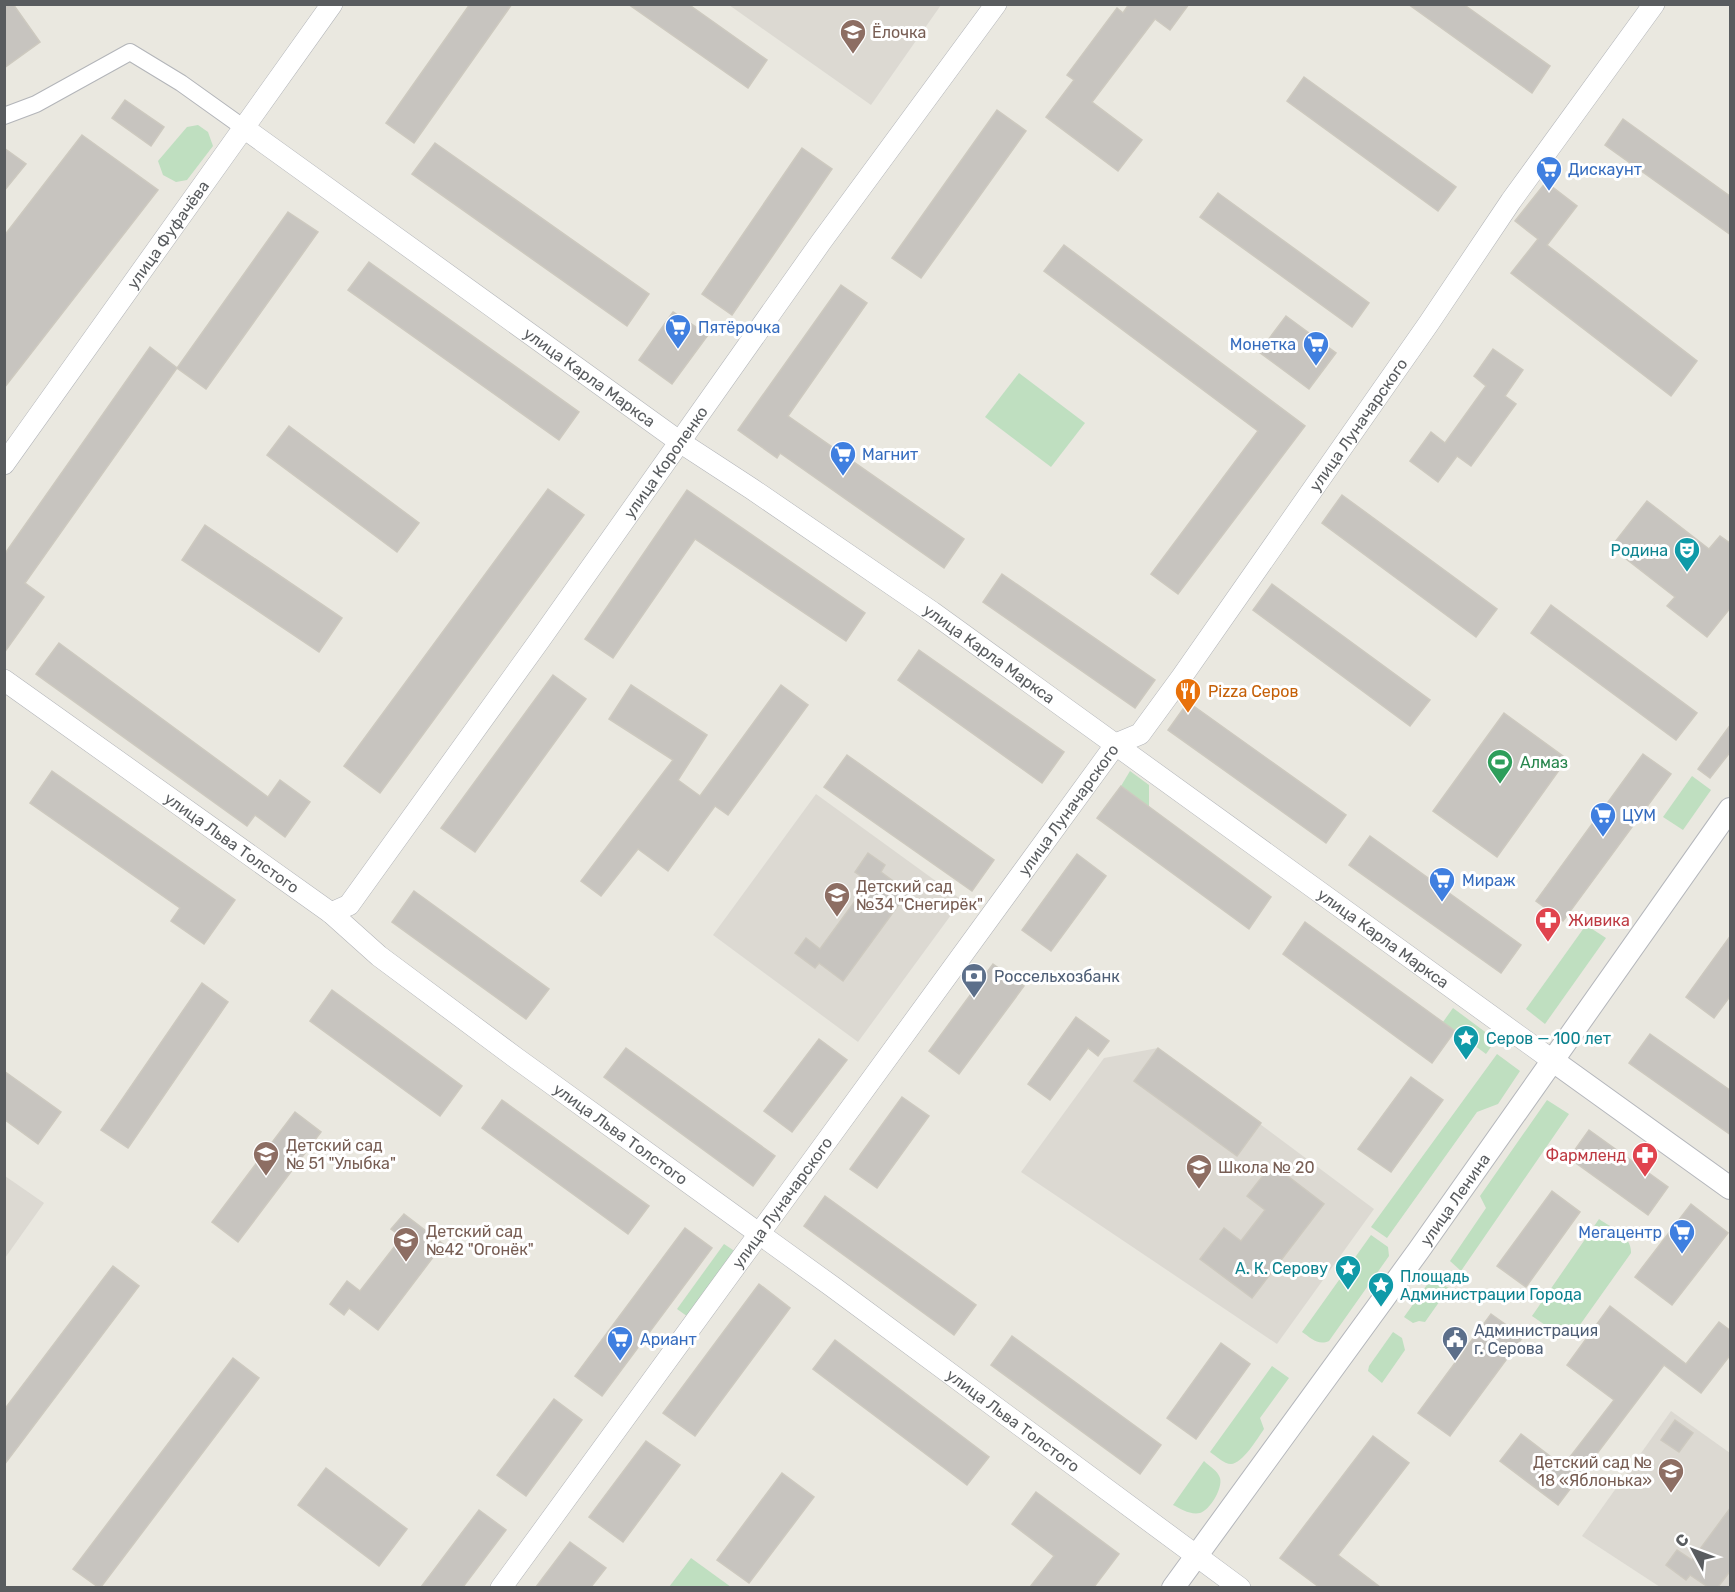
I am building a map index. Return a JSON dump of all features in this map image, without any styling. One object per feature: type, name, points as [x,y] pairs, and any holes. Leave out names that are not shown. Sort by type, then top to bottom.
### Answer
[{"type":"main road","name":"улица Ленина","points":[[1173,1587],[1419,1250],[1731,809]]},
{"type":"main road","name":"улица Карла Маркса","points":[[1552,1060],[1731,1188]]},
{"type":"street","name":"улица Фуфачёва","points":[[4,464],[332,4]]},
{"type":"street","name":"улица Короленко","points":[[331,913],[349,905],[539,641],[827,233],[996,4]]},
{"type":"street","name":"улица Луначарского","points":[[501,1587],[1116,744],[1140,734],[1181,678],[1416,342],[1510,201],[1653,4]]},
{"type":"street","points":[[4,116],[36,104],[130,52],[181,83],[244,128]]},
{"type":"street","name":"улица Карла Маркса","points":[[244,128],[680,442],[932,612],[1552,1060]]},
{"type":"street","name":"улица Льва Толстого","points":[[4,680],[331,913],[388,962],[516,1058],[760,1234],[1240,1587]]},
{"type":"shaded area","name":"Ёлочка","points":[[941,4],[871,105],[729,5]]},
{"type":"shaded area","name":"Детский сад №34 \"Снегирёк\"","points":[[816,794],[962,900],[858,1042],[713,935]]},
{"type":"shaded area","name":"Школа № 20","points":[[1158,1048],[1374,1209],[1277,1344],[1021,1172],[1104,1058]]},
{"type":"shaded area","points":[[5,1176],[44,1203],[5,1258]]},
{"type":"shaded area","name":"Детский сад № 18 «Яблонька»","points":[[1671,1411],[1730,1453],[1730,1587],[1660,1587],[1582,1536]]},
{"type":"green space","points":[[198,125],[208,132],[213,146],[187,180],[176,182],[163,175],[158,161],[187,127]]},
{"type":"green space","points":[[1019,373],[1085,423],[1051,467],[985,417]]},
{"type":"green space","points":[[1130,771],[1149,785],[1149,807],[1121,786]]},
{"type":"green space","points":[[1692,776],[1711,790],[1683,830],[1663,817]]},
{"type":"green space","points":[[1586,925],[1606,938],[1545,1024],[1526,1009]]},
{"type":"green space","points":[[1453,1008],[1496,1040],[1486,1054],[1443,1022]]},
{"type":"green space","points":[[1497,1054],[1520,1071],[1498,1104],[1477,1112],[1387,1238],[1371,1227]]},
{"type":"green space","points":[[1547,1100],[1569,1114],[1461,1271],[1450,1261],[1486,1208],[1480,1196]]},
{"type":"green space","points":[[1599,1219],[1625,1237],[1631,1253],[1577,1329],[1561,1336],[1532,1316]]},
{"type":"green space","points":[[1371,1235],[1388,1247],[1389,1256],[1329,1341],[1321,1343],[1315,1341],[1302,1332]]},
{"type":"green space","points":[[724,1244],[739,1254],[691,1319],[677,1309]]},
{"type":"green space","points":[[1434,1280],[1449,1288],[1425,1322],[1413,1323],[1404,1317],[1429,1282]]},
{"type":"green space","points":[[1393,1332],[1402,1338],[1405,1350],[1382,1383],[1368,1371],[1369,1366]]},
{"type":"green space","points":[[1272,1366],[1289,1378],[1260,1418],[1264,1429],[1240,1460],[1231,1464],[1220,1460],[1210,1452]]},
{"type":"green space","points":[[1204,1461],[1220,1478],[1220,1487],[1212,1503],[1200,1513],[1186,1511],[1173,1505]]},
{"type":"green space","points":[[691,1558],[731,1587],[669,1587]]},
{"type":"building","points":[[4,4],[13,4],[40,42],[4,68]]},
{"type":"building","points":[[470,4],[512,4],[414,143],[386,123]]},
{"type":"building","points":[[628,4],[688,4],[767,60],[748,88]]},
{"type":"building","points":[[1129,4],[1189,4],[1170,30],[1155,19],[1092,102],[1142,140],[1118,171],[1046,117],[1074,80],[1067,75],[1117,8],[1123,13]]},
{"type":"building","points":[[1408,4],[1463,4],[1550,66],[1532,93]]},
{"type":"building","points":[[1304,77],[1456,187],[1438,211],[1287,101]]},
{"type":"building","points":[[125,100],[164,127],[151,146],[112,118]]},
{"type":"building","points":[[997,110],[1026,131],[921,278],[892,258]]},
{"type":"building","points":[[1623,119],[1731,197],[1731,235],[1605,145]]},
{"type":"building","points":[[82,135],[158,190],[4,388],[4,236]]},
{"type":"building","points":[[435,143],[649,294],[627,326],[412,174]]},
{"type":"building","points":[[4,148],[26,164],[4,191]]},
{"type":"building","points":[[802,148],[832,169],[732,315],[702,294]]},
{"type":"building","points":[[1546,182],[1577,206],[1547,245],[1697,361],[1671,396],[1511,273],[1538,239],[1515,221]]},
{"type":"building","points":[[1218,193],[1369,303],[1352,327],[1200,217]]},
{"type":"building","points":[[288,212],[318,232],[206,389],[177,368]]},
{"type":"building","points":[[1064,245],[1305,426],[1178,594],[1151,574],[1258,431],[1044,271]]},
{"type":"building","points":[[369,262],[579,412],[559,440],[348,290]]},
{"type":"building","points":[[841,285],[867,303],[788,416],[964,539],[944,568],[780,453],[777,458],[738,430]]},
{"type":"building","points":[[673,312],[708,335],[672,384],[639,360]]},
{"type":"building","points":[[1286,316],[1336,353],[1309,389],[1259,352]]},
{"type":"building","points":[[150,347],[177,368],[25,583],[44,597],[4,653],[4,555]]},
{"type":"building","points":[[1493,349],[1523,370],[1505,396],[1516,404],[1471,466],[1457,456],[1438,482],[1410,461],[1431,432],[1445,443],[1486,386],[1474,376]]},
{"type":"building","points":[[289,426],[419,523],[397,552],[267,455]]},
{"type":"building","points":[[548,489],[584,515],[380,793],[344,766]]},
{"type":"building","points":[[687,490],[865,613],[846,641],[695,539],[613,658],[585,639]]},
{"type":"building","points":[[1342,495],[1497,609],[1476,637],[1322,523]]},
{"type":"building","name":"Родина","points":[[1647,501],[1709,549],[1720,536],[1731,544],[1731,607],[1707,637],[1667,606],[1675,597],[1611,547]]},
{"type":"building","points":[[205,525],[342,618],[319,652],[182,560]]},
{"type":"building","points":[[1002,574],[1155,680],[1135,708],[983,602]]},
{"type":"building","points":[[1272,584],[1430,700],[1410,726],[1253,610]]},
{"type":"building","points":[[1551,605],[1697,713],[1676,740],[1531,633]]},
{"type":"building","points":[[59,643],[268,797],[280,780],[310,802],[285,837],[255,815],[247,826],[36,674]]},
{"type":"building","points":[[919,650],[1064,752],[1042,783],[898,680]]},
{"type":"building","points":[[553,675],[586,699],[475,852],[441,828]]},
{"type":"building","points":[[631,685],[707,735],[678,780],[700,796],[781,685],[808,705],[728,815],[715,806],[668,871],[638,849],[601,896],[581,881],[673,760],[609,719]]},
{"type":"building","points":[[1188,702],[1346,815],[1326,843],[1168,730]]},
{"type":"building","name":"Алмаз","points":[[1504,713],[1567,759],[1497,857],[1433,811]]},
{"type":"building","points":[[1731,724],[1731,751],[1710,778],[1698,769]]},
{"type":"building","points":[[1643,754],[1671,774],[1563,921],[1536,901]]},
{"type":"building","points":[[847,755],[994,860],[972,891],[824,787]]},
{"type":"building","points":[[52,771],[235,900],[204,944],[171,921],[180,908],[30,803]]},
{"type":"building","points":[[1121,786],[1271,897],[1249,929],[1097,818]]},
{"type":"building","points":[[1370,836],[1521,945],[1501,973],[1349,865]]},
{"type":"building","points":[[868,853],[885,865],[881,872],[908,892],[843,981],[819,963],[815,968],[795,953],[806,938],[820,949],[869,882],[855,872]]},
{"type":"building","points":[[1077,854],[1106,876],[1051,951],[1022,930]]},
{"type":"building","points":[[414,891],[549,989],[526,1019],[392,922]]},
{"type":"building","points":[[1305,922],[1455,1031],[1432,1063],[1283,954]]},
{"type":"building","points":[[1731,935],[1731,995],[1714,1018],[1686,997]]},
{"type":"building","points":[[993,964],[1024,986],[959,1074],[929,1051]]},
{"type":"building","points":[[202,983],[228,1002],[128,1148],[101,1130]]},
{"type":"building","points":[[332,990],[462,1086],[440,1116],[310,1021]]},
{"type":"building","points":[[1076,1017],[1109,1041],[1098,1056],[1088,1048],[1050,1100],[1028,1084]]},
{"type":"building","points":[[1650,1034],[1731,1091],[1731,1135],[1629,1063]]},
{"type":"building","points":[[819,1039],[847,1060],[792,1132],[764,1111]]},
{"type":"building","points":[[626,1048],[775,1156],[753,1186],[604,1077]]},
{"type":"building","points":[[1158,1048],[1261,1123],[1237,1156],[1134,1081]]},
{"type":"building","points":[[4,1071],[61,1112],[38,1144],[4,1119]]},
{"type":"building","points":[[1411,1077],[1443,1100],[1391,1172],[1358,1149]]},
{"type":"building","points":[[902,1097],[929,1116],[877,1188],[850,1169]]},
{"type":"building","points":[[502,1100],[649,1206],[628,1234],[482,1128]]},
{"type":"building","name":"Детский сад № 51 \"Улыбка\"","points":[[295,1112],[321,1132],[238,1242],[212,1222]]},
{"type":"building","points":[[1589,1130],[1668,1187],[1648,1215],[1569,1158]]},
{"type":"building","points":[[1272,1164],[1324,1204],[1252,1298],[1200,1259],[1224,1228],[1241,1241],[1265,1210],[1247,1196]]},
{"type":"building","points":[[1552,1191],[1580,1212],[1526,1287],[1497,1266]]},
{"type":"building","points":[[825,1196],[976,1305],[954,1335],[804,1226]]},
{"type":"building","name":"Мегацентр","points":[[1691,1204],[1728,1233],[1672,1305],[1635,1277]]},
{"type":"building","name":"Детский сад №42 \"Огонёк\"","points":[[404,1214],[443,1244],[378,1330],[349,1308],[344,1315],[330,1304],[347,1281],[360,1291],[402,1237],[391,1229]]},
{"type":"building","points":[[685,1228],[712,1248],[602,1396],[575,1376]]},
{"type":"building","points":[[113,1266],[139,1286],[4,1465],[4,1410]]},
{"type":"building","points":[[759,1284],[790,1308],[695,1436],[663,1413]]},
{"type":"building","points":[[1610,1306],[1686,1364],[1719,1322],[1731,1331],[1731,1354],[1701,1393],[1664,1365],[1558,1505],[1500,1461],[1521,1434],[1563,1466],[1614,1400],[1567,1365]]},
{"type":"building","points":[[1491,1314],[1523,1337],[1450,1436],[1418,1413]]},
{"type":"building","points":[[1012,1336],[1161,1445],[1140,1474],[991,1365]]},
{"type":"building","points":[[835,1340],[989,1457],[967,1485],[813,1369]]},
{"type":"building","points":[[1221,1343],[1250,1364],[1196,1439],[1167,1418]]},
{"type":"building","points":[[233,1358],[259,1378],[101,1587],[98,1587],[73,1569]]},
{"type":"building","points":[[554,1399],[582,1420],[526,1496],[497,1475]]},
{"type":"building","points":[[1675,1420],[1693,1433],[1679,1452],[1661,1440]]},
{"type":"building","points":[[1373,1436],[1409,1463],[1338,1555],[1380,1587],[1319,1587],[1280,1558]]},
{"type":"building","points":[[646,1441],[680,1465],[623,1542],[589,1517]]},
{"type":"building","points":[[326,1468],[407,1529],[379,1566],[298,1505]]},
{"type":"building","points":[[782,1473],[814,1497],[749,1583],[717,1560]]},
{"type":"building","points":[[1036,1492],[1119,1554],[1094,1587],[1030,1587],[1054,1556],[1012,1524]]},
{"type":"building","points":[[1731,1507],[1731,1570],[1718,1587],[1708,1587],[1690,1575],[1686,1580],[1666,1565],[1677,1550],[1692,1560]]},
{"type":"building","points":[[479,1510],[506,1530],[463,1587],[421,1587]]},
{"type":"building","points":[[570,1542],[606,1568],[591,1587],[536,1587]]},
{"type":"place","name":"Ёлочка","points":[[853,55]]},
{"type":"place","name":"Дискаунт","points":[[1549,192]]},
{"type":"place","name":"Пятёрочка","points":[[678,350]]},
{"type":"place","name":"Монетка","points":[[1316,367]]},
{"type":"place","name":"Магнит","points":[[843,477]]},
{"type":"place","name":"Родина","points":[[1687,573]]},
{"type":"place","name":"Pizza Серов","points":[[1188,714]]},
{"type":"place","name":"Алмаз","points":[[1500,785]]},
{"type":"place","name":"ЦУМ","points":[[1603,838]]},
{"type":"place","name":"Мираж","points":[[1442,903]]},
{"type":"place","name":"Детский сад №34 \"Снегирёк\"","points":[[837,918]]},
{"type":"place","name":"Живика","points":[[1548,943]]},
{"type":"place","name":"Россельхозбанк","points":[[974,999]]},
{"type":"place","name":"Серов — 100 лет","points":[[1466,1061]]},
{"type":"place","name":"Детский сад № 51 \"Улыбка\"","points":[[266,1177]]},
{"type":"place","name":"Фармленд","points":[[1645,1178]]},
{"type":"place","name":"Школа № 20","points":[[1199,1190]]},
{"type":"place","name":"Мегацентр","points":[[1682,1255]]},
{"type":"place","name":"Детский сад №42 \"Огонёк\"","points":[[406,1263]]},
{"type":"place","name":"А. К. Серову","points":[[1348,1291]]},
{"type":"place","name":"Площадь Администрации Города","points":[[1381,1308]]},
{"type":"place","name":"Ариант","points":[[620,1362]]},
{"type":"place","name":"Администрация г. Серова","points":[[1455,1362]]},
{"type":"place","name":"Детский сад № 18 «Яблонька»","points":[[1671,1494]]}]
